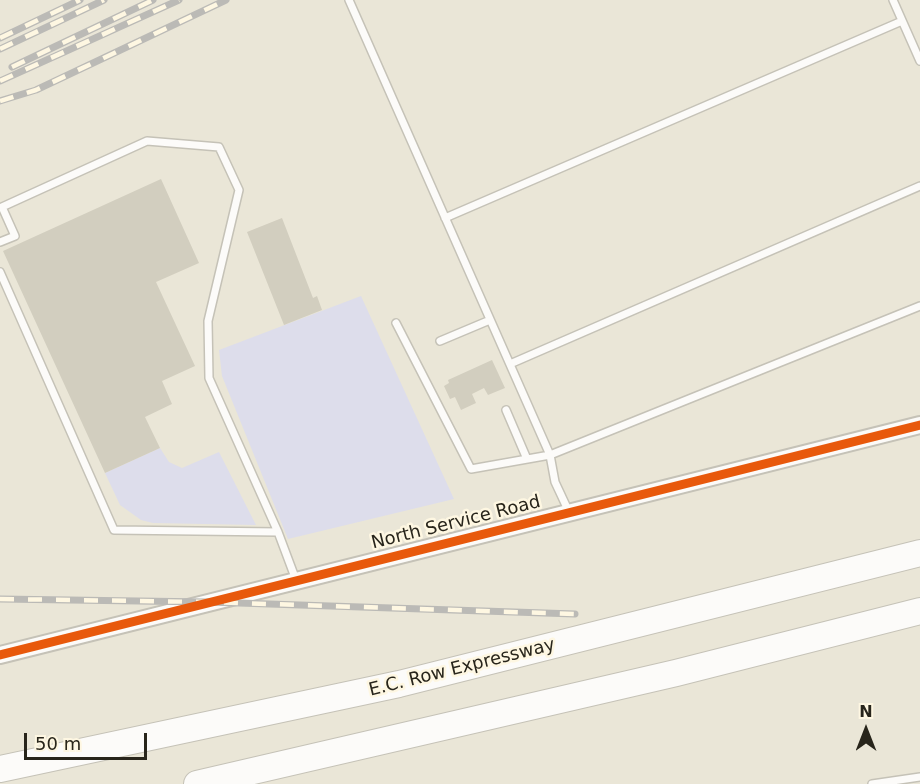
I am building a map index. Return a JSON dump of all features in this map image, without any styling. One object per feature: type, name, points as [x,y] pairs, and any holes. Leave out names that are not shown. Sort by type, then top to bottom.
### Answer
[{"type":"highway","name":"E.C. Row Expressway","points":[[0,770],[399,684],[920,553]]},
{"type":"highway","points":[[197,784],[676,673],[920,611]]},
{"type":"street","name":"North Service Road","points":[[0,655],[920,425]]},
{"type":"lane","points":[[349,0],[550,455],[555,482],[569,512]]},
{"type":"lane","points":[[893,0],[920,61]]},
{"type":"lane","points":[[445,218],[902,21]]},
{"type":"lane","points":[[0,242],[15,236],[2,207],[147,141],[219,147],[239,190],[208,321],[209,378],[278,532],[296,580]]},
{"type":"lane","points":[[510,364],[920,186]]},
{"type":"lane","points":[[0,272],[114,530],[278,532]]},
{"type":"lane","points":[[396,323],[471,469],[550,455],[920,306]]},
{"type":"lane","points":[[440,341],[490,320]]},
{"type":"lane","points":[[506,410],[527,459]]},
{"type":"lane","points":[[872,784],[920,777]]},
{"type":"shaded area","points":[[361,296],[454,499],[288,539],[222,376],[219,350]]},
{"type":"shaded area","points":[[160,448],[169,462],[182,468],[219,452],[256,525],[153,523],[141,520],[120,505],[105,473]]},
{"type":"building","points":[[161,179],[199,263],[156,282],[195,366],[162,381],[172,404],[145,417],[160,448],[105,473],[3,251]]},
{"type":"building","points":[[282,218],[313,298],[317,296],[322,310],[284,325],[247,232]]},
{"type":"building","points":[[492,360],[505,388],[488,395],[484,388],[472,394],[476,403],[461,410],[455,397],[450,399],[444,386],[449,383],[448,380]]},
{"type":"railway","points":[[0,38],[80,0]]},
{"type":"railway","points":[[0,49],[104,0]]},
{"type":"railway","points":[[12,67],[153,0]]},
{"type":"railway","points":[[0,81],[179,0]]},
{"type":"railway","points":[[0,101],[36,90],[226,0]]},
{"type":"railway","points":[[0,599],[208,602],[575,614]]},
{"type":"cycle path","points":[[0,655],[920,425]]}]
